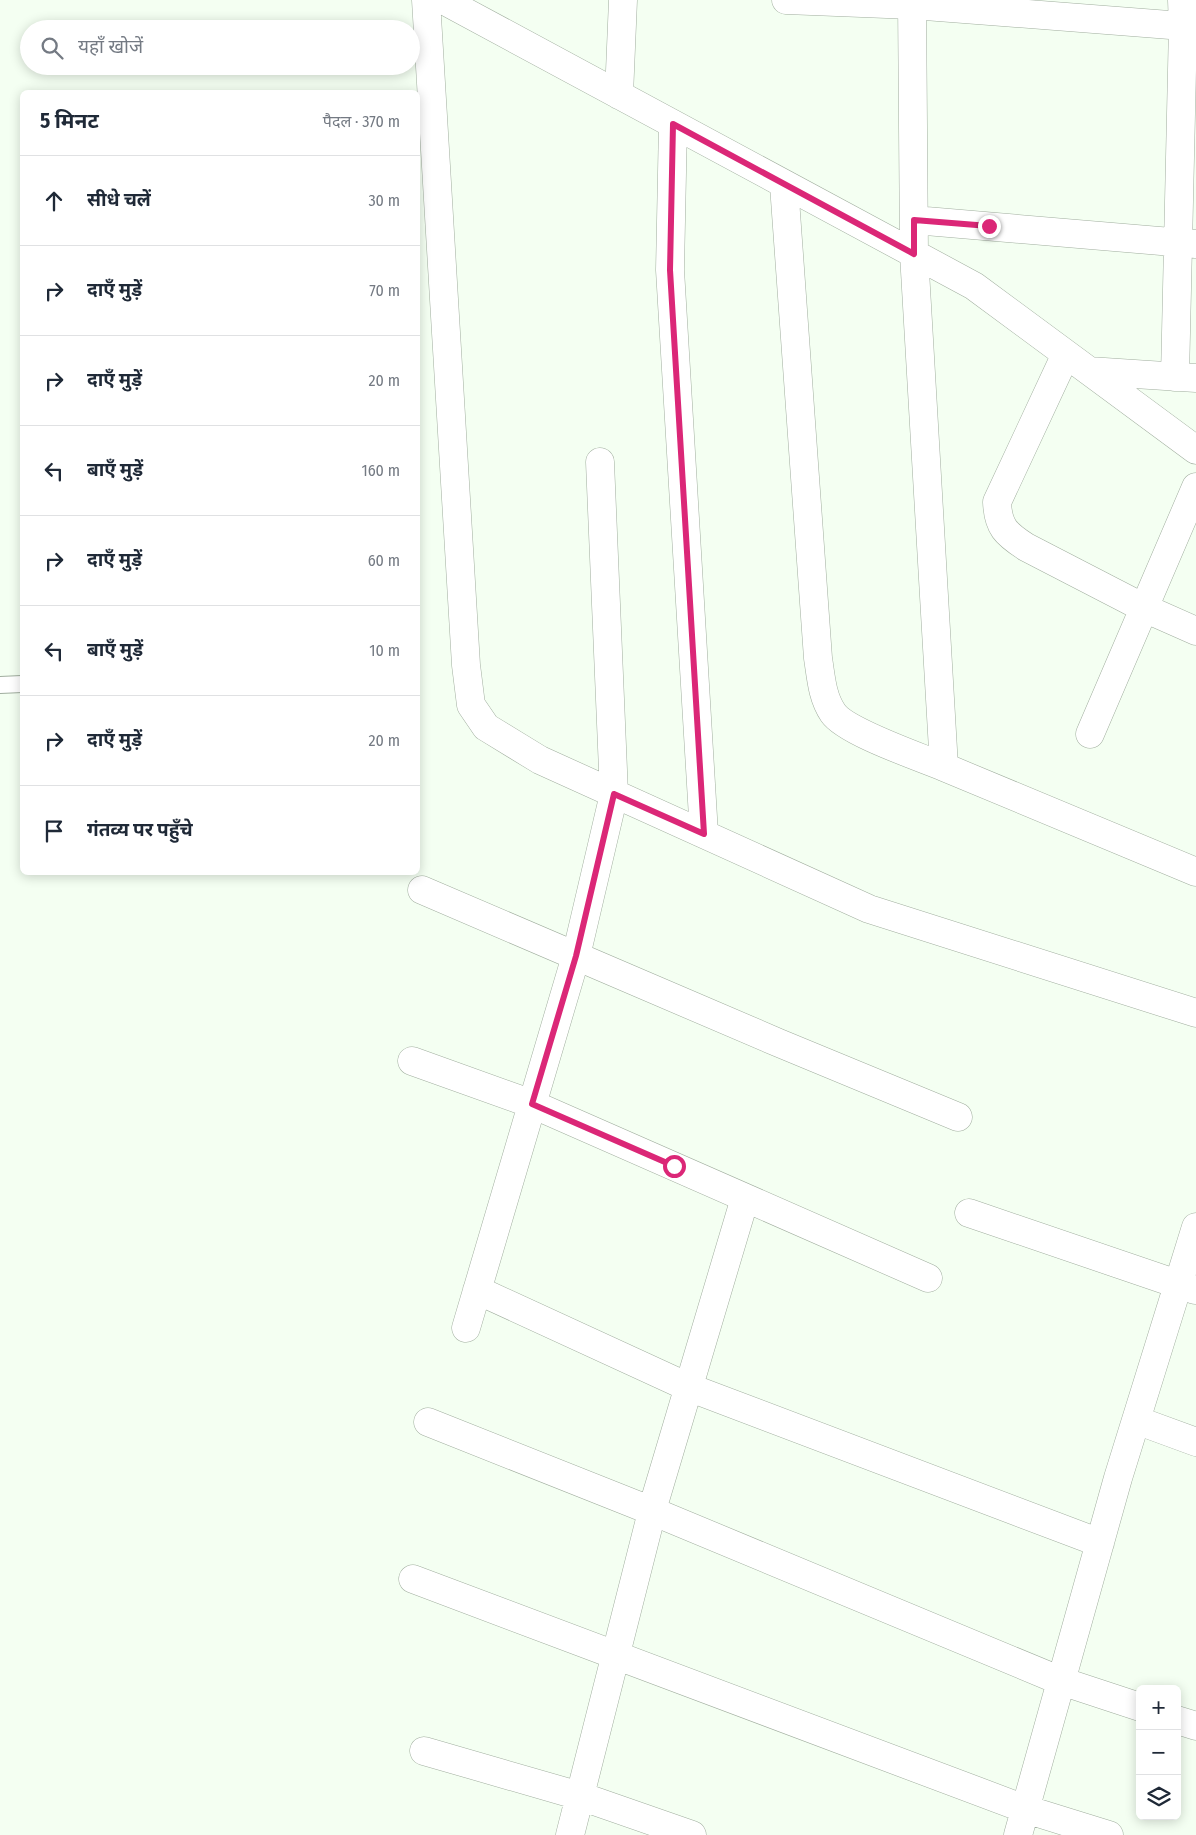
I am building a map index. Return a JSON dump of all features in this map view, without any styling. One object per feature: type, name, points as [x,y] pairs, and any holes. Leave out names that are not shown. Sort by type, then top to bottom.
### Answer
[{"type":"street","points":[[426,0],[465,656],[471,705],[486,727],[540,760],[869,909],[1196,1013]]},
{"type":"street","points":[[443,0],[974,286],[1196,450]]},
{"type":"street","points":[[619,95],[623,0]]},
{"type":"street","points":[[786,0],[912,2],[1187,18],[1186,377],[1089,371]]},
{"type":"street","points":[[912,2],[914,254],[944,766]]},
{"type":"street","points":[[673,124],[670,270],[704,834]]},
{"type":"street","points":[[784,185],[818,658],[824,694],[834,715],[861,733],[1196,872]]},
{"type":"street","points":[[914,220],[1187,243]]},
{"type":"street","points":[[1066,354],[997,502],[998,515],[1002,527],[1012,538],[1144,608],[1196,631]]},
{"type":"street","points":[[466,1328],[576,956],[614,794],[600,462]]},
{"type":"street","points":[[1090,734],[1196,487]]},
{"type":"street","points":[[422,890],[779,1043],[958,1116]]},
{"type":"street","points":[[412,1061],[532,1104],[928,1278]]},
{"type":"street","points":[[570,1835],[652,1511],[745,1198]]},
{"type":"street","points":[[969,1213],[1187,1287]]},
{"type":"street","points":[[1018,1835],[1136,1420],[1187,1287],[1196,1226]]},
{"type":"street","points":[[477,1290],[688,1388],[1100,1544]]},
{"type":"street","points":[[1136,1420],[1196,1442]]},
{"type":"street","points":[[428,1422],[652,1511],[1061,1681],[1136,1706]]},
{"type":"street","points":[[414,1579],[1025,1809],[1109,1835]]},
{"type":"street","points":[[1181,1721],[1196,1726]]},
{"type":"street","points":[[424,1751],[580,1796],[692,1835]]},
{"type":"lane","points":[[0,685],[20,684]]},
{"type":"route","points":[[674,1166],[532,1104],[576,956],[614,794],[704,834],[670,270],[673,124],[914,254],[914,220],[989,226]]}]
